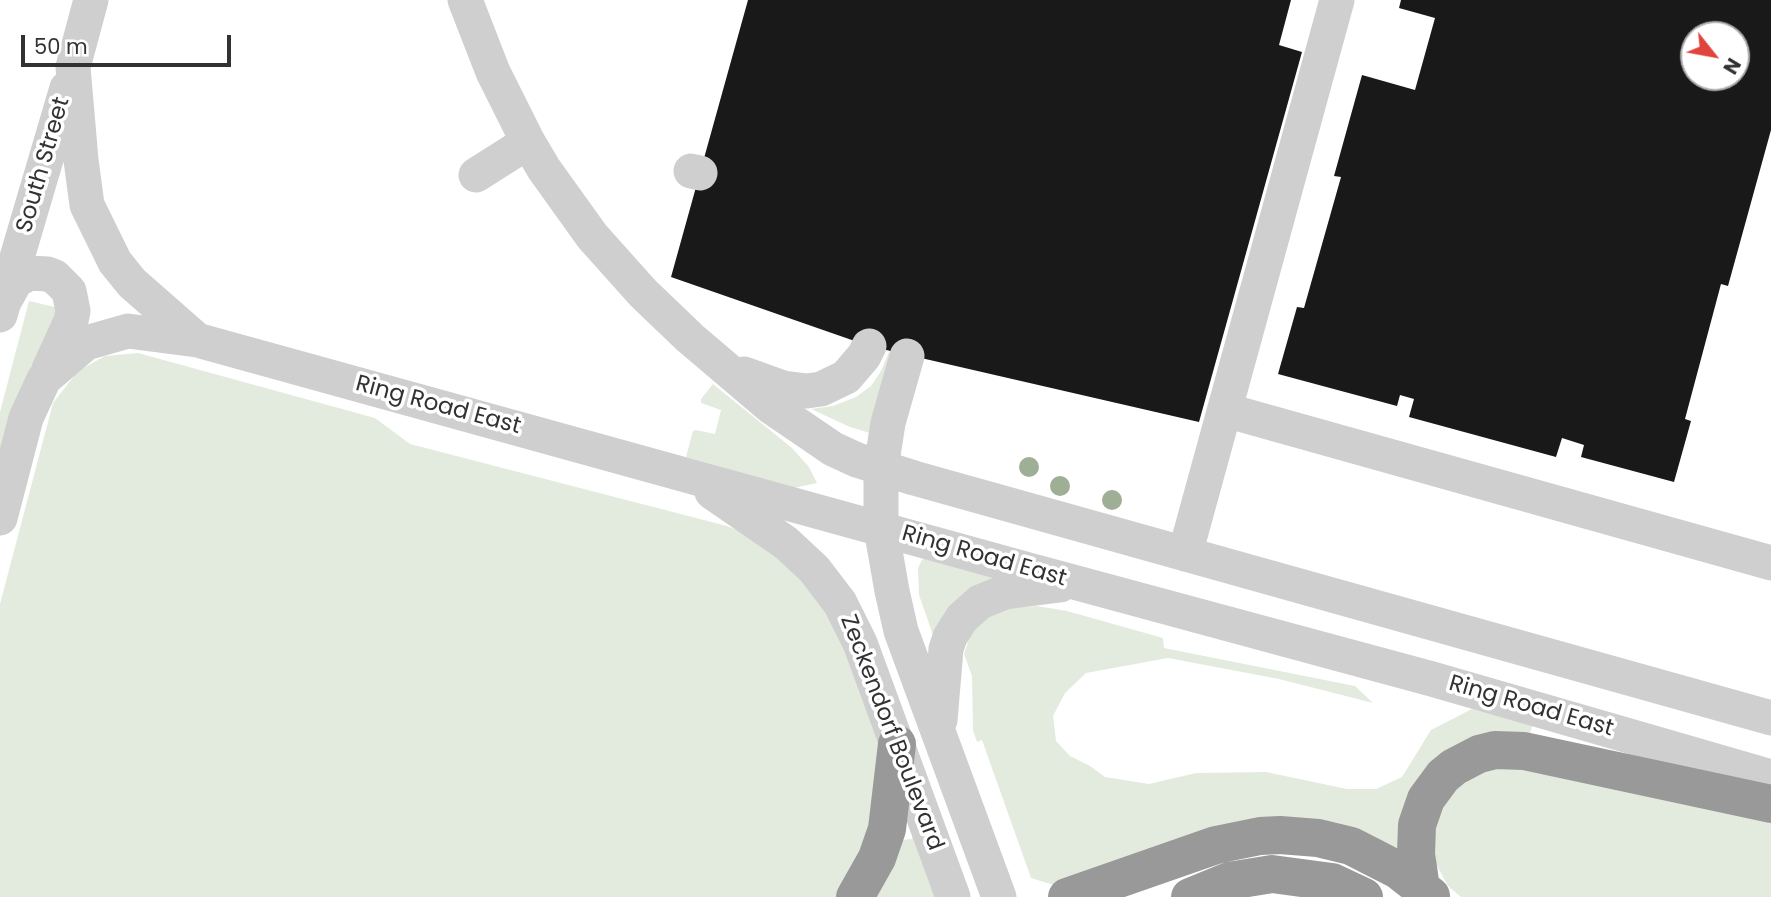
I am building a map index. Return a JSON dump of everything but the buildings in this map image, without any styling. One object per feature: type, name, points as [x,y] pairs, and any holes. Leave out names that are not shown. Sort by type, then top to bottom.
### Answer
[{"type":"highway","points":[[855,897],[877,858],[887,829],[897,744]]},
{"type":"highway","points":[[1427,892],[1417,869],[1416,838],[1417,825],[1426,799],[1443,776],[1479,754],[1495,750],[1524,751],[1771,804]]},
{"type":"highway","points":[[1067,897],[1216,845],[1280,835],[1318,838],[1351,846],[1398,870],[1427,892]]},
{"type":"highway","points":[[1190,897],[1229,881],[1272,874],[1332,882],[1364,897]]},
{"type":"street","name":"South Street","points":[[2,309],[91,0]]},
{"type":"street","points":[[465,0],[508,104],[528,142],[567,202],[616,265],[666,316],[721,365],[769,406],[813,437],[857,460],[881,468],[1771,718]]},
{"type":"street","points":[[1185,554],[1336,0]]},
{"type":"street","points":[[73,67],[80,160],[87,205],[115,262],[132,283],[197,340]]},
{"type":"street","points":[[476,175],[528,142]]},
{"type":"street","name":"South Street","points":[[0,518],[26,418],[71,321],[73,311],[69,291],[55,277],[30,273],[16,280],[2,309]]},
{"type":"street","name":"South Street","points":[[44,379],[86,343],[128,331],[197,340]]},
{"type":"street","name":"Ring Road East","points":[[197,340],[1441,681],[1771,777]]},
{"type":"street","points":[[721,365],[775,386],[807,391],[821,389],[846,377],[869,346]]},
{"type":"street","name":"Zeckendorf Boulevard","points":[[907,356],[888,423],[881,468],[881,528],[901,631],[999,897]]},
{"type":"street","points":[[1225,410],[1771,563]]},
{"type":"street","name":"Zeckendorf Boulevard","points":[[684,474],[772,532],[800,555],[829,586],[851,624],[954,897]]},
{"type":"street","points":[[939,734],[946,649],[955,626],[962,618],[980,602],[1005,592],[1076,583]]},
{"type":"shaded area","points":[[29,301],[59,308],[0,520],[0,412]]},
{"type":"shaded area","points":[[891,347],[870,433],[811,409],[833,406],[856,397],[871,386]]},
{"type":"shaded area","points":[[138,353],[375,418],[410,444],[727,526],[757,538],[783,556],[839,628],[879,742],[885,793],[842,897],[0,897],[0,604],[53,403],[78,371],[105,356]]},
{"type":"shaded area","points":[[713,384],[792,448],[809,467],[817,483],[794,488],[686,457],[693,431],[715,434],[721,410],[701,403],[701,399]]},
{"type":"shaded area","points":[[927,557],[999,577],[934,638],[919,595],[918,568]]},
{"type":"shaded area","points":[[1037,606],[1067,611],[1163,638],[1164,648],[1355,686],[1373,703],[1279,679],[1168,658],[1086,673],[1065,693],[1053,716],[1056,741],[1070,756],[1105,777],[1149,784],[1196,773],[1266,772],[1347,789],[1376,789],[1402,777],[1431,730],[1472,709],[1533,724],[1528,740],[1498,738],[1404,851],[1371,836],[1054,885],[1031,878],[982,740],[977,742],[973,730],[972,676],[964,654],[971,633],[986,614],[1008,608]]},
{"type":"shaded area","points":[[1503,763],[1771,816],[1771,897],[1461,897],[1448,886],[1436,864],[1434,838],[1439,810],[1454,786]]},
{"type":"shaded area","points":[[913,832],[937,897],[875,897],[902,840],[912,839]]}]
